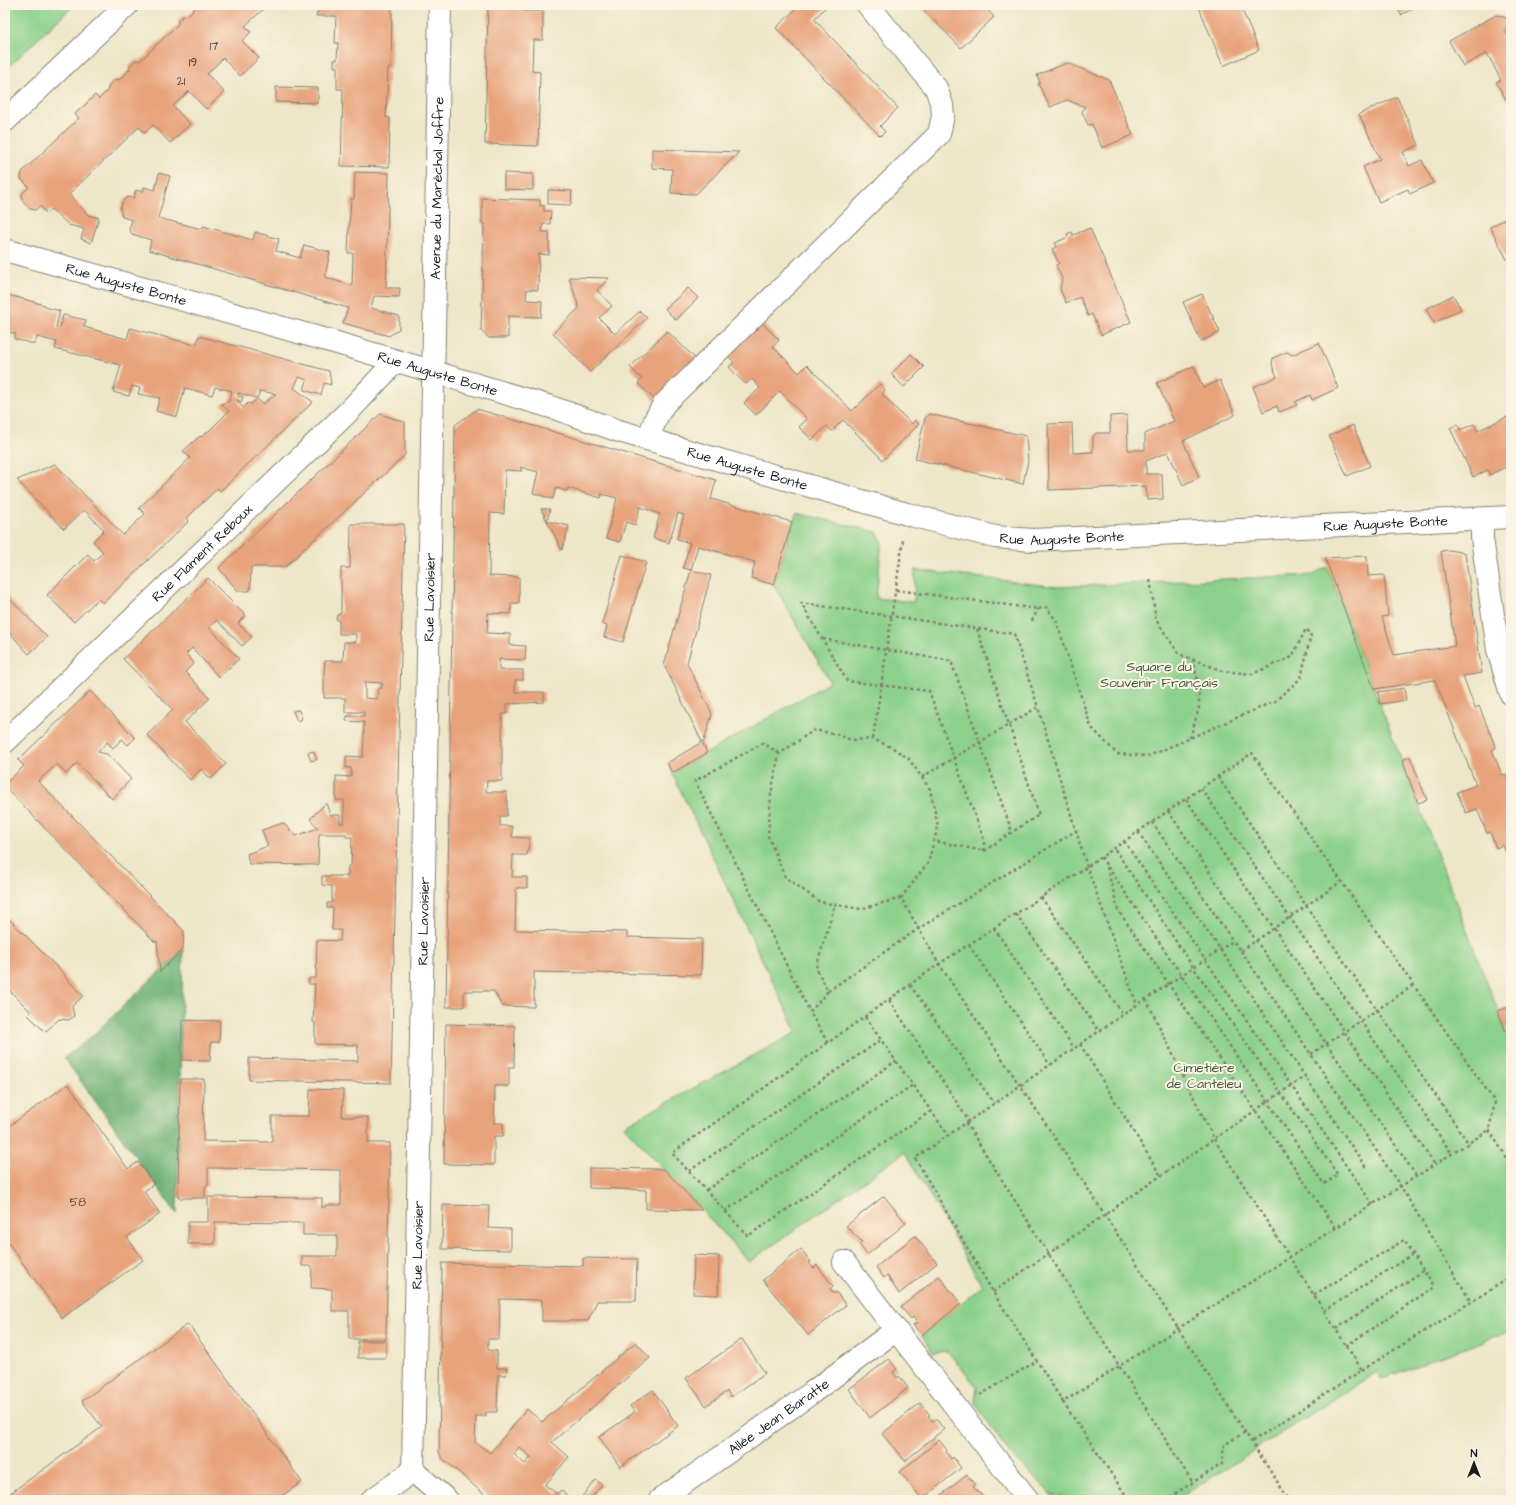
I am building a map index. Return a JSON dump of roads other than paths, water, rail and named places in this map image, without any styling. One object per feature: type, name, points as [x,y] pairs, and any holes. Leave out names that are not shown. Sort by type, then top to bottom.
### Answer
[{"type":"street","points":[[5,121],[127,5]]},
{"type":"street","name":"Avenue du Maréchal Joffre","points":[[433,372],[440,5]]},
{"type":"street","points":[[648,439],[656,418],[664,404],[939,134],[943,116],[942,105],[936,88],[868,5]]},
{"type":"street","name":"Rue Auguste Bonte","points":[[5,250],[396,361],[648,439],[907,514],[995,537],[1033,540],[1511,517]]},
{"type":"street","name":"Rue Flament Reboux","points":[[5,742],[349,411],[396,361]]},
{"type":"street","name":"Rue Lavoisier","points":[[413,1471],[433,372]]},
{"type":"street","points":[[1482,519],[1482,538],[1498,650],[1511,694]]},
{"type":"street","points":[[844,1262],[1028,1500]]},
{"type":"street","name":"Allée Jean Baratte","points":[[660,1500],[810,1394],[896,1330]]},
{"type":"street","points":[[372,1500],[413,1471],[446,1500]]},
{"type":"park label","name":"Square du Souvenir Français","points":[[1159,674]]},
{"type":"park label","name":"Cimetière de Canteleu","points":[[1204,1076]]}]
